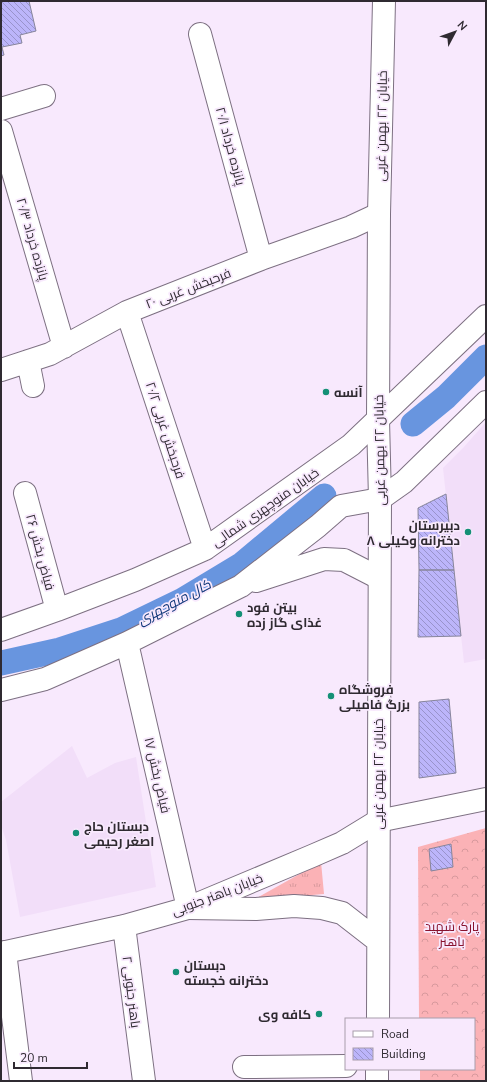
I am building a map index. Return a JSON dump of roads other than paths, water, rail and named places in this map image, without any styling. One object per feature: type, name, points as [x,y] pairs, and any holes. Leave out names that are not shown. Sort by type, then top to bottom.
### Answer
[{"type":"street","name":"خیابان ۲۲ بهمن غربی","points":[[378,1018],[380,499],[378,420],[381,7]]},
{"type":"street","name":"پانزده خرداد ۲۰/۱","points":[[200,34],[261,259]]},
{"type":"street","points":[[1,109],[44,96]]},
{"type":"street","name":"پانزده خرداد ۲۰/۳","points":[[1,131],[64,347]]},
{"type":"street","name":"فرحبخش غربی ۲۰","points":[[1,370],[50,354],[127,312],[261,259],[351,227],[379,214]]},
{"type":"street","name":"فرحبخش غربی ۲۰/۲","points":[[127,312],[205,549]]},
{"type":"street","name":"خیابان منوچهری شمالی","points":[[1,630],[135,580],[205,549],[351,445],[486,316]]},
{"type":"street","points":[[28,361],[33,386]]},
{"type":"street","points":[[241,586],[318,526],[341,506],[380,499],[404,482],[486,402]]},
{"type":"street","name":"فیاض بخش ۲۶","points":[[25,493],[58,610]]},
{"type":"street","points":[[1,690],[45,679],[127,643],[241,586],[324,559],[344,560],[379,578]]},
{"type":"street","name":"فیاض بخش ۱۷","points":[[127,643],[188,908]]},
{"type":"street","name":"خیابان باهنر جنوبی","points":[[3,953],[124,926],[188,908],[342,843],[378,821],[486,799]]},
{"type":"street","points":[[188,908],[256,909],[294,906],[322,908],[342,914],[378,941]]},
{"type":"street","name":"باهنر جنوبی ۲","points":[[124,926],[144,1081]]},
{"type":"street","points":[[3,953],[21,1081]]},
{"type":"street","points":[[244,1066],[345,1066]]},
{"type":"street","points":[[377,1070],[377,1081]]},
{"type":"waterway","name":"کال منوچهری","points":[[413,424],[446,397],[486,357]]},
{"type":"waterway","name":"کال منوچهری","points":[[1,663],[60,650],[121,630],[183,600],[241,565],[324,496]]},
{"type":"place","name":"آنسه","points":[[326,392]]},
{"type":"place","name":"دبیرستان دخترانه وکیلی ۸","points":[[468,532]]},
{"type":"place","name":"بیتن فود غذای گاز زده","points":[[239,614]]},
{"type":"place","name":"فروشگاه بزرگ فامیلی","points":[[331,696]]},
{"type":"place","name":"دبستان حاج اصغر رحیمی","points":[[76,833]]},
{"type":"place","name":"دبستان دخترانه خجسته","points":[[176,972]]},
{"type":"place","name":"کافه وی","points":[[319,1014]]},
{"type":"park label","name":"پارک شهید باهنر","points":[[452,934]]}]
